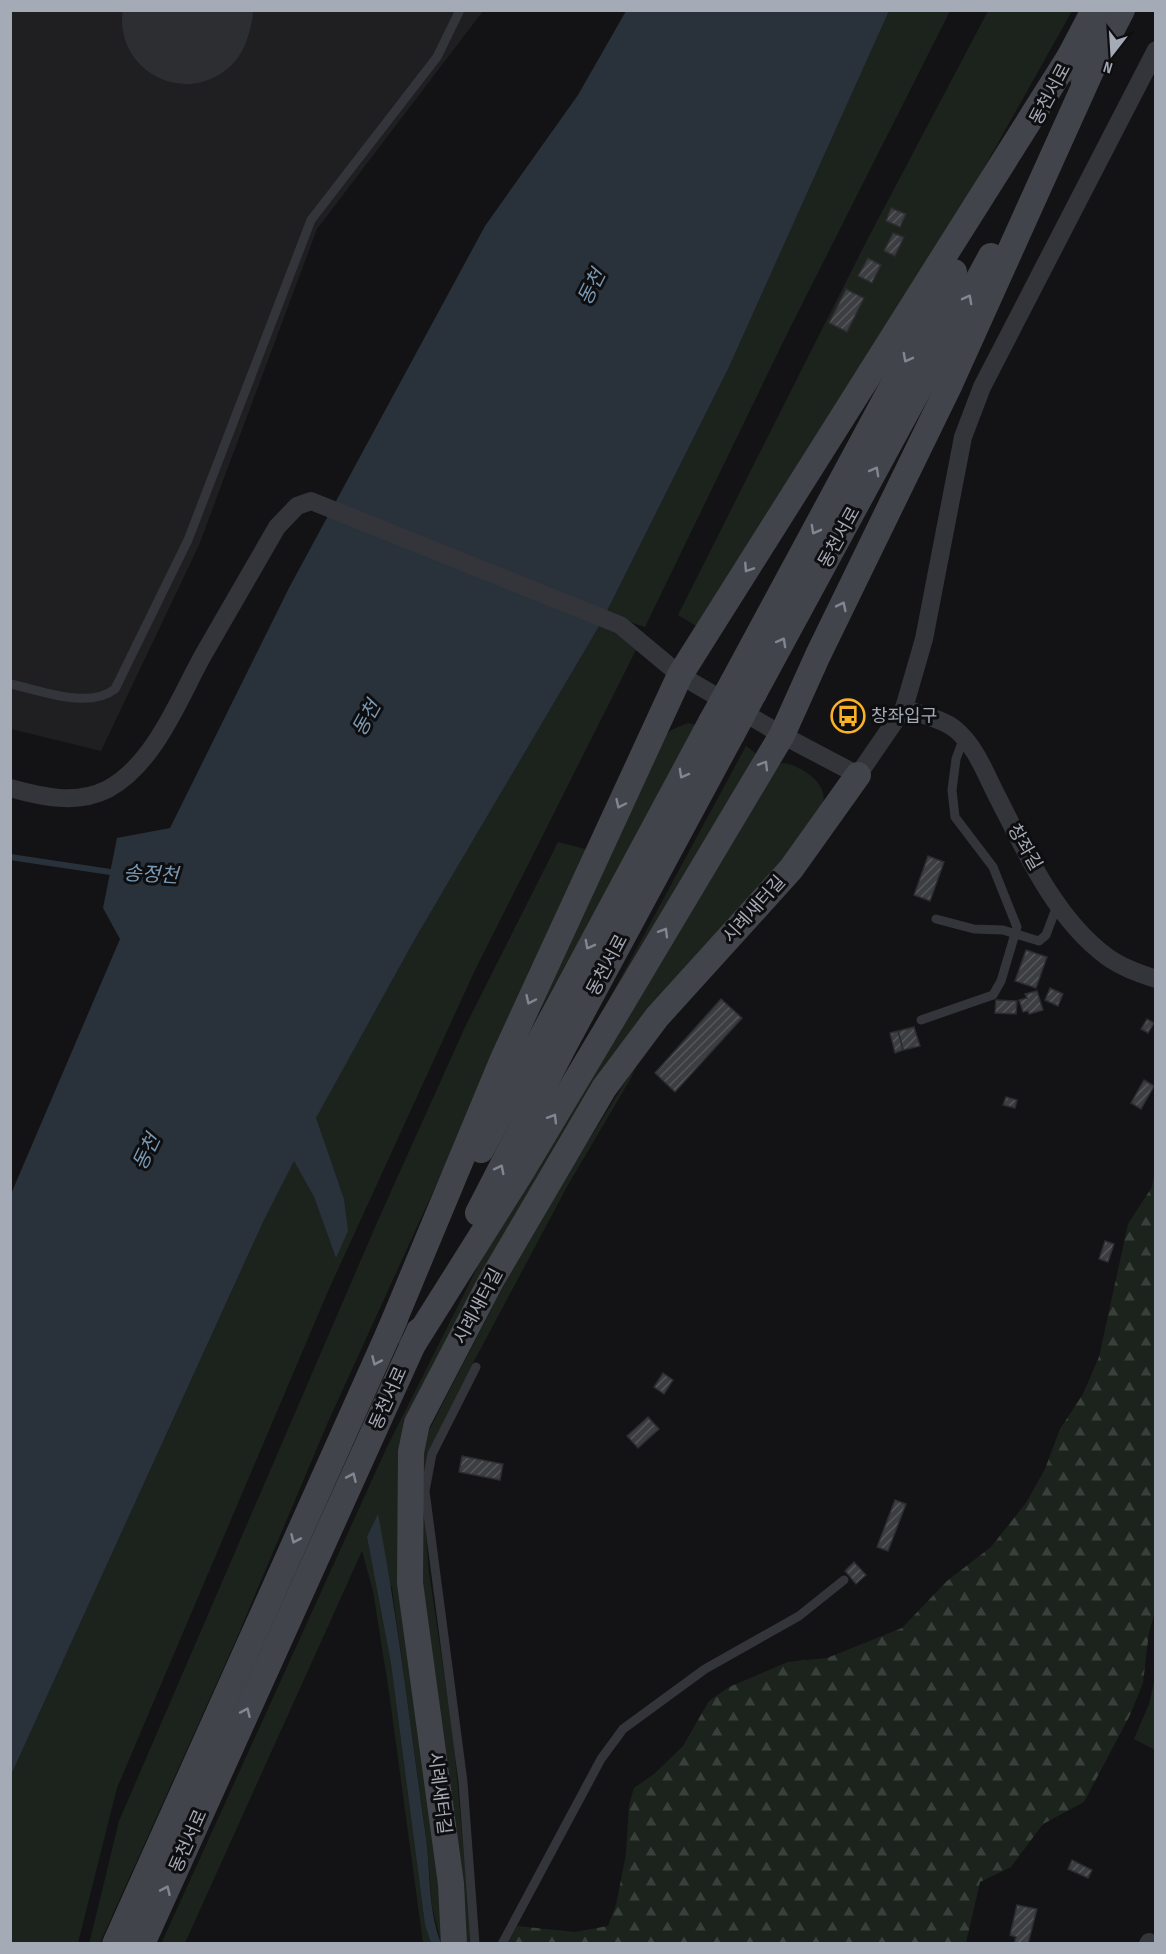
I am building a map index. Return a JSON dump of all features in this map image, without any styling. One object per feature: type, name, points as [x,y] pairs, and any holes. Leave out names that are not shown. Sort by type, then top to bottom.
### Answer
[{"type":"main road","name":"동천서로","points":[[1081,62],[1094,10]]},
{"type":"main road","name":"동천서로","points":[[142,1944],[412,1346],[722,728],[1081,62],[1122,10]]},
{"type":"main road","points":[[388,1335],[503,1059],[680,675],[1081,62]]},
{"type":"main road","points":[[412,1346],[522,1170],[782,735],[818,655],[950,384],[1081,62]]},
{"type":"main road","name":"동천서로","points":[[115,1944],[388,1335],[521,1074],[722,728]]},
{"type":"main road","name":"시례새터길","points":[[454,1944],[451,1884],[410,1583],[411,1452],[417,1423],[491,1281],[604,1088],[657,1017],[791,869],[858,775]]},
{"type":"street","points":[[10,789],[56,799],[75,799],[106,790],[132,771],[158,736],[277,527],[297,506],[304,502],[319,502],[605,617],[633,633],[680,675],[782,735],[858,775],[904,708],[924,639],[963,437],[982,387],[1155,50]]},
{"type":"street","name":"창좌길","points":[[904,708],[945,723],[964,737],[1058,903],[1089,942],[1106,956],[1122,967],[1155,979]]},
{"type":"lane","points":[[10,684],[84,699],[106,696],[115,689],[188,540],[311,220],[437,57],[460,10]]},
{"type":"lane","points":[[921,1020],[993,995],[998,989],[1016,934],[1016,923],[993,867],[955,817],[952,790],[956,759],[964,737]]},
{"type":"lane","points":[[936,919],[975,929],[1003,930],[1034,941],[1043,939],[1058,903]]},
{"type":"lane","points":[[475,1944],[463,1782],[425,1491],[432,1454],[476,1367]]},
{"type":"lane","points":[[502,1944],[596,1768],[623,1729],[705,1669],[799,1616],[844,1580]]},
{"type":"shaded area","points":[[11,11],[483,11],[317,229],[199,545],[101,751],[11,729]]},
{"type":"green space","points":[[889,11],[950,11],[786,336],[645,627],[627,621],[630,643],[636,650],[475,970],[329,1289],[117,1788],[78,1943],[11,1944],[11,1775],[264,1220],[294,1160],[314,1197],[336,1257],[344,1199],[315,1119],[415,939],[601,623],[729,367]]},
{"type":"green space","points":[[988,11],[1072,11],[975,184],[696,626],[678,615],[866,242]]},
{"type":"green space","points":[[688,723],[697,725],[532,1026],[528,1024],[662,739],[671,730]]},
{"type":"green space","points":[[746,746],[758,755],[598,1020]]},
{"type":"green space","points":[[782,763],[801,769],[813,777],[821,787],[824,796],[820,816],[716,937],[415,1402],[425,1767],[445,1943],[441,1943],[432,1906],[427,1845],[392,1588],[367,1537],[391,1664],[425,1925],[431,1943],[423,1943],[389,1692],[373,1591],[362,1551],[185,1943],[161,1944],[386,1449],[482,1258],[777,766]]},
{"type":"green space","points":[[558,842],[589,850],[328,1422],[236,1640],[100,1943],[89,1944],[119,1821],[379,1218],[465,1027]]},
{"type":"green space","points":[[637,1063],[631,1078],[568,1185],[443,1423],[423,1491],[429,1572],[453,1734],[472,1943],[464,1944],[420,1579],[418,1482],[427,1434],[530,1234]]},
{"type":"green space","points":[[1155,1171],[1156,1608],[1149,1632],[1143,1683],[1130,1715],[1084,1802],[1043,1824],[1011,1867],[980,1882],[966,1943],[507,1944],[517,1926],[575,1932],[608,1926],[616,1905],[626,1854],[629,1805],[634,1788],[654,1774],[683,1746],[709,1701],[729,1687],[788,1662],[827,1658],[902,1628],[947,1581],[991,1547],[1026,1503],[1045,1469],[1060,1429],[1083,1394],[1099,1357],[1128,1224],[1152,1187]]},
{"type":"green space","points":[[1155,1678],[1156,1750],[1134,1739],[1149,1704]]},
{"type":"water","name":"동천","points":[[626,11],[889,11],[729,367],[601,623],[415,939],[316,1118],[344,1199],[348,1231],[336,1258],[314,1197],[294,1161],[264,1220],[11,1775],[11,1194],[120,939],[103,908],[117,838],[170,828],[290,586],[485,226],[578,95]]},
{"type":"water","points":[[378,1514],[392,1593],[427,1845],[433,1916],[441,1943],[431,1943],[425,1925],[391,1664],[367,1537]]},
{"type":"building","points":[[891,208],[906,214],[900,227],[886,221]]},
{"type":"building","points":[[893,233],[904,237],[895,256],[884,251]]},
{"type":"building","points":[[868,258],[881,265],[872,283],[858,276]]},
{"type":"building","points":[[846,289],[864,298],[847,332],[829,323]]},
{"type":"building","points":[[928,856],[944,862],[930,901],[914,895]]},
{"type":"building","points":[[1026,950],[1047,957],[1036,988],[1015,981]]},
{"type":"building","points":[[1050,988],[1063,994],[1058,1006],[1045,1000]]},
{"type":"building","points":[[1037,991],[1043,1010],[1029,1014],[1028,1011],[1023,1012],[1019,1000],[1027,998],[1025,994]]},
{"type":"building","points":[[721,999],[742,1018],[675,1092],[655,1073]]},
{"type":"building","points":[[996,1000],[1017,1001],[1016,1014],[995,1013]]},
{"type":"building","points":[[1147,1019],[1154,1023],[1148,1033],[1141,1029]]},
{"type":"building","points":[[914,1027],[920,1046],[903,1050],[898,1031]]},
{"type":"building","points":[[898,1031],[903,1050],[895,1053],[890,1033]]},
{"type":"building","points":[[1144,1080],[1154,1086],[1141,1109],[1131,1103]]},
{"type":"building","points":[[1006,1097],[1017,1100],[1015,1108],[1003,1105]]},
{"type":"building","points":[[1105,1241],[1114,1244],[1108,1262],[1099,1259]]},
{"type":"building","points":[[663,1373],[673,1380],[664,1394],[654,1387]]},
{"type":"building","points":[[648,1417],[659,1429],[638,1448],[627,1436]]},
{"type":"building","points":[[462,1456],[503,1464],[500,1480],[459,1472]]},
{"type":"building","points":[[895,1500],[906,1504],[888,1551],[877,1547]]},
{"type":"building","points":[[854,1562],[866,1575],[856,1584],[845,1571]]},
{"type":"building","points":[[1072,1860],[1092,1870],[1088,1878],[1068,1869]]},
{"type":"building","points":[[1017,1905],[1037,1909],[1028,1944],[1014,1944],[1016,1937],[1010,1935]]},
{"type":"waterway","name":"송정천","points":[[10,857],[117,873]]},
{"type":"runway","points":[[186,20],[189,10]]},
{"type":"place","name":"창좌입구","points":[[848,716]]}]
